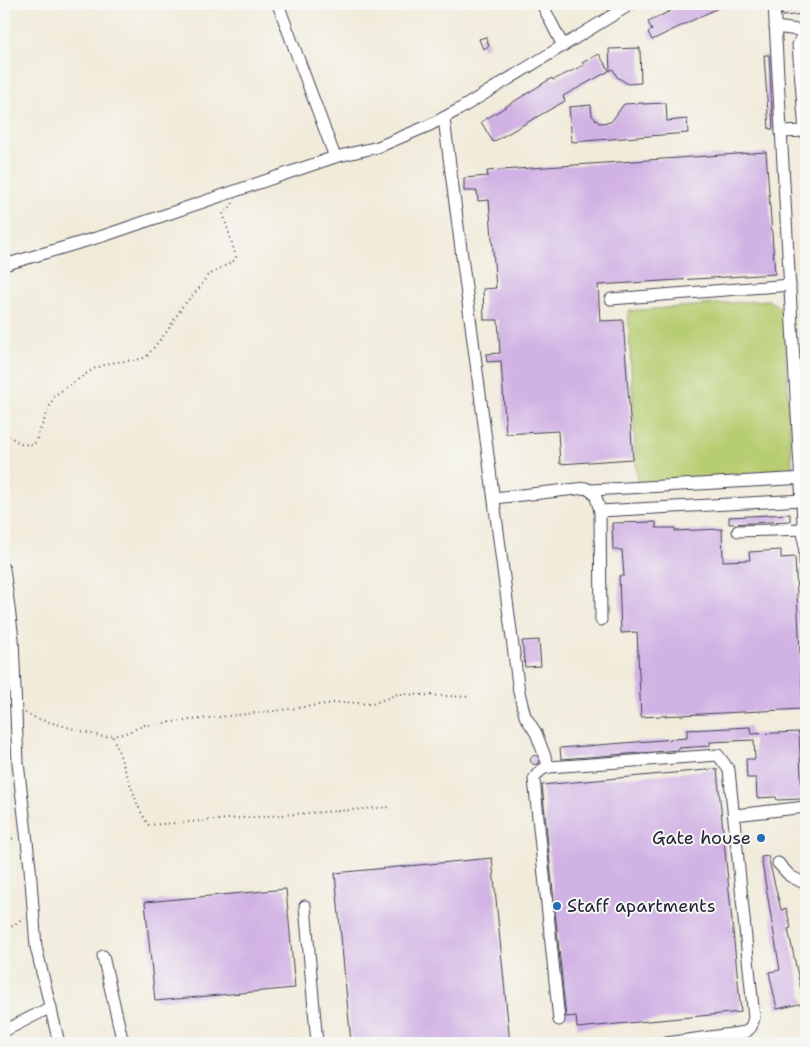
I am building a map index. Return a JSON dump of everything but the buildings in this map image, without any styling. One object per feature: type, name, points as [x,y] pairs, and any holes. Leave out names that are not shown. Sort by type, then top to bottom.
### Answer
[{"type":"street","points":[[278,4],[334,157]]},
{"type":"street","points":[[542,4],[563,46]]},
{"type":"street","points":[[4,265],[106,234],[334,157],[378,147],[444,119],[631,4]]},
{"type":"street","points":[[774,4],[790,285],[804,478],[806,575]]},
{"type":"street","points":[[775,27],[794,28],[805,31],[798,45],[806,131],[781,132]]},
{"type":"street","points":[[444,119],[522,706],[550,767]]},
{"type":"street","points":[[611,299],[790,285]]},
{"type":"street","points":[[494,498],[586,488],[591,490],[804,478]]},
{"type":"street","points":[[591,490],[598,501],[600,510],[601,620]]},
{"type":"street","points":[[600,510],[803,500]]},
{"type":"street","points":[[738,531],[805,529]]},
{"type":"street","points":[[4,569],[13,638],[14,707],[24,827],[34,910],[36,952],[59,1043]]},
{"type":"street","points":[[559,1020],[534,780],[542,769],[550,767],[718,755],[729,770],[754,1018],[751,1027],[746,1032],[666,1043]]},
{"type":"street","points":[[734,815],[806,807]]},
{"type":"street","points":[[778,863],[790,876],[806,884]]},
{"type":"street","points":[[305,906],[317,1043]]},
{"type":"street","points":[[103,956],[123,1043]]},
{"type":"street","points":[[4,1031],[51,1007]]},
{"type":"path","points":[[4,433],[21,444],[34,445],[54,396],[70,383],[104,364],[142,359],[150,353],[207,276],[235,260],[236,257],[223,213],[233,206],[234,192]]},
{"type":"path","points":[[14,707],[38,719],[103,737],[113,737],[145,725],[341,702],[372,704],[398,694],[470,697]]},
{"type":"path","points":[[113,737],[139,808],[148,825],[390,807]]},
{"type":"path","points":[[4,845],[13,840],[24,827]]},
{"type":"path","points":[[4,933],[34,910]]},
{"type":"green space","points":[[768,300],[784,310],[792,470],[774,476],[637,484],[628,311]]},
{"type":"place","name":"Gate house","points":[[761,838]]},
{"type":"place","name":"Staff apartments","points":[[557,906]]}]
